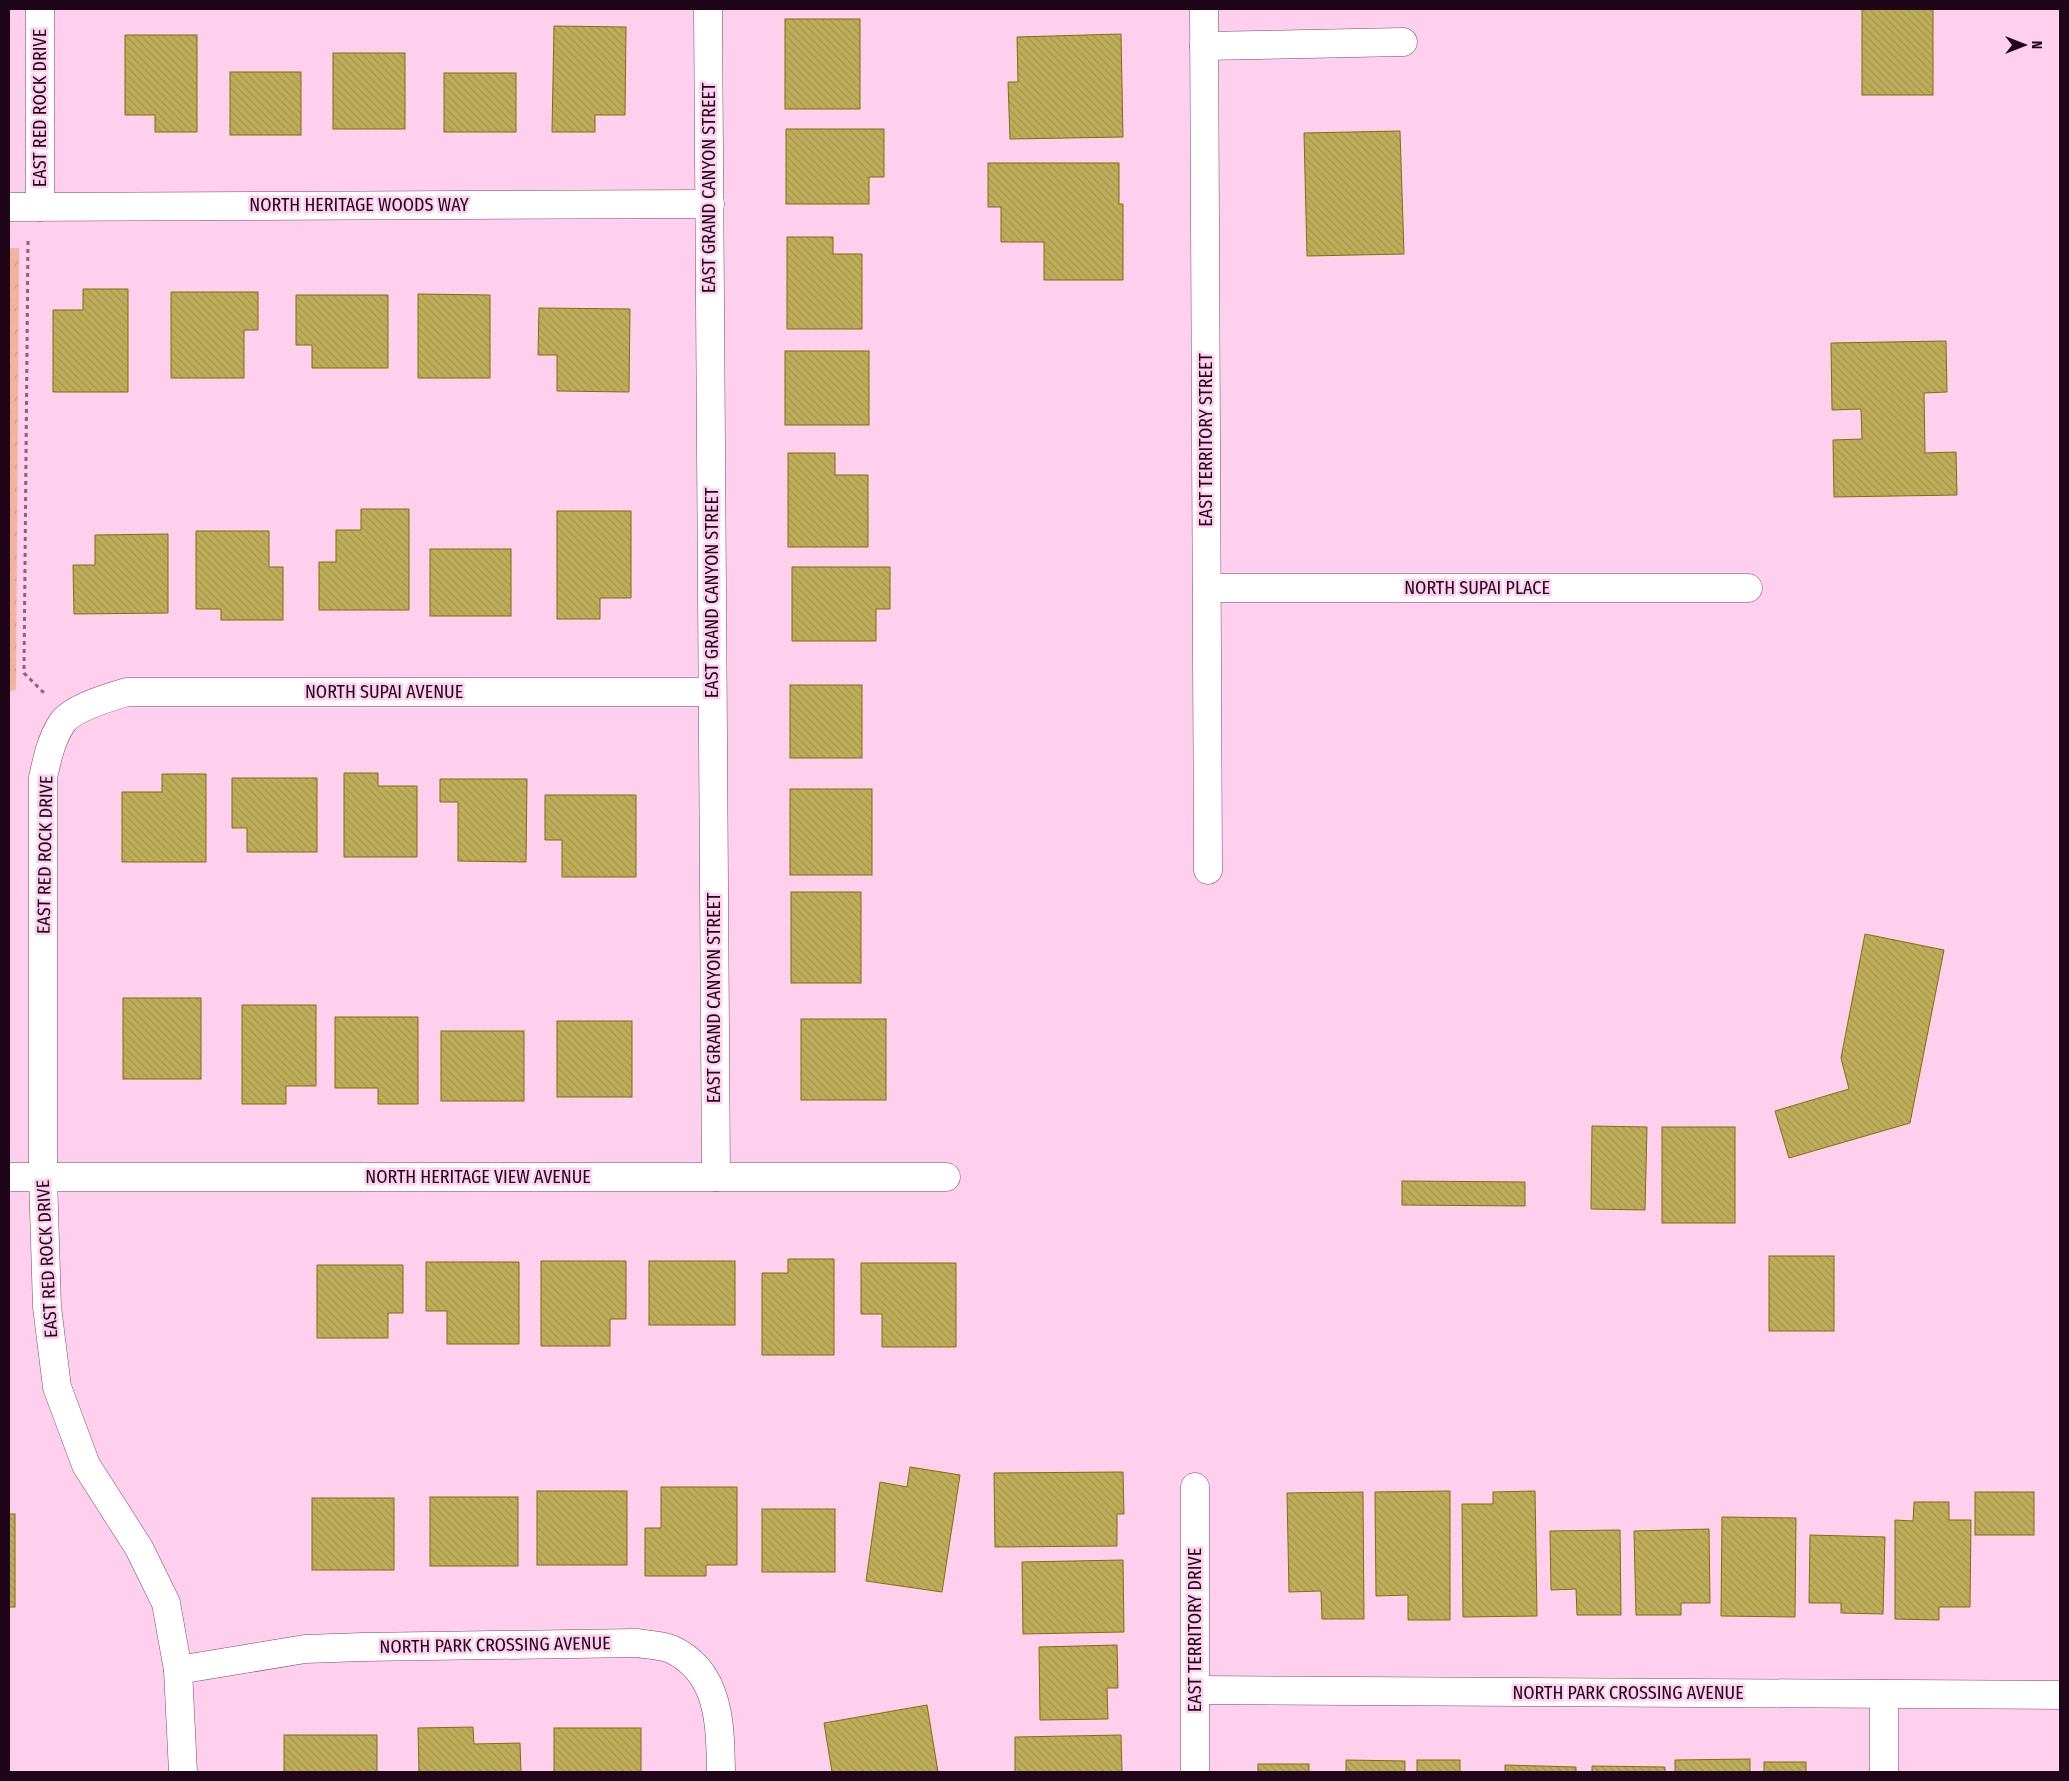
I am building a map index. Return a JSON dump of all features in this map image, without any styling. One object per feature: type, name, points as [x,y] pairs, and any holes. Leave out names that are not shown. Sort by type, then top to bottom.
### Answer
[{"type":"street","name":"EAST RED ROCK DRIVE","points":[[40,9],[40,207]]},
{"type":"street","name":"EAST GRAND CANYON STREET","points":[[708,9],[716,1177]]},
{"type":"street","name":"EAST TERRITORY STREET","points":[[1204,9],[1208,870]]},
{"type":"street","points":[[1204,46],[1403,42]]},
{"type":"street","name":"NORTH HERITAGE WOODS WAY","points":[[9,206],[710,204]]},
{"type":"street","name":"NORTH SUPAI PLACE","points":[[1206,588],[1748,588]]},
{"type":"street","name":"NORTH SUPAI AVENUE","points":[[63,721],[92,702],[127,692],[712,692]]},
{"type":"street","name":"EAST RED ROCK DRIVE","points":[[63,721],[50,749],[43,778],[43,1177],[46,1307],[57,1387],[86,1465],[139,1548],[166,1604],[178,1670],[184,1772]]},
{"type":"street","name":"NORTH HERITAGE VIEW AVENUE","points":[[9,1177],[946,1177]]},
{"type":"street","name":"EAST TERRITORY DRIVE","points":[[1195,1487],[1195,1772]]},
{"type":"street","name":"NORTH PARK CROSSING AVENUE","points":[[178,1670],[305,1649],[637,1643],[670,1648],[688,1660],[705,1679],[716,1704],[720,1726],[721,1772]]},
{"type":"street","name":"NORTH PARK CROSSING AVENUE","points":[[1196,1690],[2060,1695]]},
{"type":"street","points":[[1884,1694],[1884,1772]]},
{"type":"path","points":[[28,238],[24,673],[49,698]]},
{"type":"green space","points":[[9,248],[19,248],[16,689],[9,692]]},
{"type":"building","points":[[1862,9],[1933,9],[1933,95],[1862,95]]},
{"type":"building","points":[[785,19],[860,19],[860,109],[785,109]]},
{"type":"building","points":[[554,26],[626,27],[625,115],[595,115],[595,132],[552,132]]},
{"type":"building","points":[[1121,34],[1123,137],[1010,139],[1008,82],[1018,82],[1017,37]]},
{"type":"building","points":[[125,35],[197,35],[197,132],[155,132],[155,115],[125,115]]},
{"type":"building","points":[[333,53],[405,53],[405,129],[333,129]]},
{"type":"building","points":[[230,72],[301,72],[301,135],[230,135]]},
{"type":"building","points":[[444,73],[516,73],[516,132],[444,132]]},
{"type":"building","points":[[786,129],[884,129],[884,177],[869,177],[869,204],[786,204]]},
{"type":"building","points":[[1400,131],[1404,254],[1307,256],[1304,133]]},
{"type":"building","points":[[988,163],[1119,163],[1119,204],[1123,204],[1123,280],[1044,280],[1044,242],[1001,242],[1001,207],[988,207]]},
{"type":"building","points":[[787,237],[833,237],[833,254],[862,254],[862,329],[787,329]]},
{"type":"building","points":[[83,289],[128,289],[128,392],[53,392],[53,310],[83,310]]},
{"type":"building","points":[[171,292],[258,292],[258,330],[244,330],[244,378],[171,378]]},
{"type":"building","points":[[418,294],[490,295],[490,378],[418,378]]},
{"type":"building","points":[[296,295],[388,295],[388,368],[312,368],[312,345],[296,345]]},
{"type":"building","points":[[539,308],[630,309],[629,392],[557,391],[557,355],[538,355]]},
{"type":"building","points":[[1946,341],[1947,392],[1924,393],[1925,453],[1956,452],[1957,495],[1834,497],[1833,440],[1862,439],[1861,409],[1832,410],[1831,343]]},
{"type":"building","points":[[785,351],[869,351],[869,425],[785,425]]},
{"type":"building","points":[[788,453],[835,453],[835,475],[868,475],[868,547],[788,547]]},
{"type":"building","points":[[361,509],[409,509],[409,610],[319,610],[319,562],[336,562],[336,530],[361,530]]},
{"type":"building","points":[[557,511],[631,511],[631,598],[600,598],[600,619],[557,619]]},
{"type":"building","points":[[196,531],[269,531],[269,567],[283,567],[283,620],[221,620],[221,609],[196,609]]},
{"type":"building","points":[[168,534],[168,613],[74,614],[73,565],[95,565],[95,535]]},
{"type":"building","points":[[430,549],[511,549],[511,616],[430,616]]},
{"type":"building","points":[[792,567],[890,567],[890,609],[876,609],[876,641],[792,641]]},
{"type":"building","points":[[790,685],[862,685],[862,758],[790,758]]},
{"type":"building","points":[[344,773],[378,773],[378,786],[417,786],[417,857],[344,857]]},
{"type":"building","points":[[162,774],[206,774],[206,862],[122,862],[122,792],[162,792]]},
{"type":"building","points":[[232,778],[317,778],[317,852],[247,852],[247,828],[232,828]]},
{"type":"building","points":[[440,779],[527,779],[526,862],[458,861],[458,802],[440,802]]},
{"type":"building","points":[[790,789],[872,789],[872,875],[790,875]]},
{"type":"building","points":[[545,795],[636,795],[636,877],[562,877],[562,840],[545,840]]},
{"type":"building","points":[[791,892],[861,892],[861,983],[791,983]]},
{"type":"building","points":[[1865,934],[1944,950],[1910,1123],[1789,1158],[1775,1111],[1849,1089],[1841,1058]]},
{"type":"building","points":[[123,998],[201,998],[201,1079],[123,1079]]},
{"type":"building","points":[[242,1005],[316,1005],[316,1086],[286,1086],[286,1104],[242,1104]]},
{"type":"building","points":[[335,1017],[418,1017],[418,1104],[378,1104],[378,1088],[335,1088]]},
{"type":"building","points":[[801,1019],[886,1019],[886,1100],[801,1100]]},
{"type":"building","points":[[557,1021],[632,1021],[632,1097],[557,1097]]},
{"type":"building","points":[[441,1031],[524,1031],[524,1101],[441,1101]]},
{"type":"building","points":[[1592,1126],[1647,1127],[1645,1210],[1591,1209]]},
{"type":"building","points":[[1662,1127],[1735,1127],[1735,1223],[1662,1223]]},
{"type":"building","points":[[1402,1181],[1525,1182],[1525,1206],[1402,1205]]},
{"type":"building","points":[[1769,1256],[1834,1256],[1834,1331],[1769,1331]]},
{"type":"building","points":[[788,1259],[834,1259],[834,1355],[762,1355],[762,1273],[788,1273]]},
{"type":"building","points":[[541,1261],[626,1261],[626,1319],[610,1319],[610,1346],[541,1346]]},
{"type":"building","points":[[649,1261],[735,1261],[735,1325],[649,1325]]},
{"type":"building","points":[[426,1262],[519,1262],[519,1344],[447,1344],[447,1311],[426,1311]]},
{"type":"building","points":[[861,1263],[956,1263],[956,1347],[882,1347],[882,1314],[861,1314]]},
{"type":"building","points":[[317,1265],[403,1265],[403,1313],[388,1313],[388,1338],[317,1338]]},
{"type":"building","points":[[910,1467],[960,1475],[942,1592],[866,1581],[880,1482],[907,1487]]},
{"type":"building","points":[[1123,1472],[1124,1514],[1117,1514],[1117,1546],[995,1547],[994,1473]]},
{"type":"building","points":[[661,1487],[737,1487],[737,1565],[706,1565],[706,1576],[645,1576],[645,1528],[661,1528]]},
{"type":"building","points":[[537,1491],[627,1491],[627,1565],[537,1565]]},
{"type":"building","points":[[1450,1491],[1450,1620],[1408,1620],[1408,1595],[1376,1596],[1375,1492]]},
{"type":"building","points":[[1535,1491],[1537,1616],[1463,1617],[1462,1504],[1493,1504],[1493,1492]]},
{"type":"building","points":[[1363,1492],[1364,1619],[1322,1619],[1321,1591],[1289,1592],[1287,1493]]},
{"type":"building","points":[[1975,1492],[2034,1492],[2034,1535],[1975,1535]]},
{"type":"building","points":[[430,1497],[518,1497],[518,1566],[430,1566]]},
{"type":"building","points":[[312,1498],[394,1498],[394,1570],[312,1570]]},
{"type":"building","points":[[1914,1502],[1949,1502],[1949,1520],[1971,1520],[1970,1607],[1939,1607],[1939,1620],[1895,1619],[1895,1520],[1913,1521]]},
{"type":"building","points":[[762,1509],[835,1509],[835,1572],[762,1572]]},
{"type":"building","points":[[9,1514],[15,1514],[15,1607],[9,1607]]},
{"type":"building","points":[[1722,1517],[1796,1518],[1795,1617],[1721,1616]]},
{"type":"building","points":[[1709,1529],[1710,1603],[1681,1603],[1681,1615],[1636,1615],[1634,1531]]},
{"type":"building","points":[[1620,1530],[1621,1615],[1577,1615],[1576,1589],[1551,1590],[1550,1531]]},
{"type":"building","points":[[1810,1535],[1885,1537],[1883,1614],[1841,1613],[1841,1603],[1809,1603]]},
{"type":"building","points":[[1123,1560],[1124,1632],[1023,1634],[1022,1562]]},
{"type":"building","points":[[1117,1645],[1118,1688],[1107,1688],[1108,1719],[1040,1720],[1039,1647]]},
{"type":"building","points":[[927,1705],[938,1772],[832,1772],[824,1723]]},
{"type":"building","points":[[473,1727],[474,1744],[520,1743],[521,1772],[419,1772],[418,1728]]},
{"type":"building","points":[[554,1728],[641,1728],[641,1772],[554,1772]]},
{"type":"building","points":[[284,1735],[377,1735],[377,1772],[284,1772]]},
{"type":"building","points":[[1121,1735],[1122,1772],[1015,1772],[1015,1737]]},
{"type":"building","points":[[1750,1759],[1750,1772],[1675,1772],[1675,1760]]},
{"type":"building","points":[[1346,1760],[1405,1761],[1405,1772],[1346,1772]]},
{"type":"building","points":[[1417,1760],[1460,1760],[1460,1772],[1417,1772]]},
{"type":"building","points":[[1764,1762],[1806,1762],[1806,1772],[1764,1772]]},
{"type":"building","points":[[1258,1764],[1309,1764],[1309,1772],[1258,1772]]},
{"type":"building","points":[[1505,1765],[1576,1767],[1576,1772],[1505,1772]]},
{"type":"building","points":[[1592,1766],[1665,1767],[1665,1772],[1592,1772]]}]
